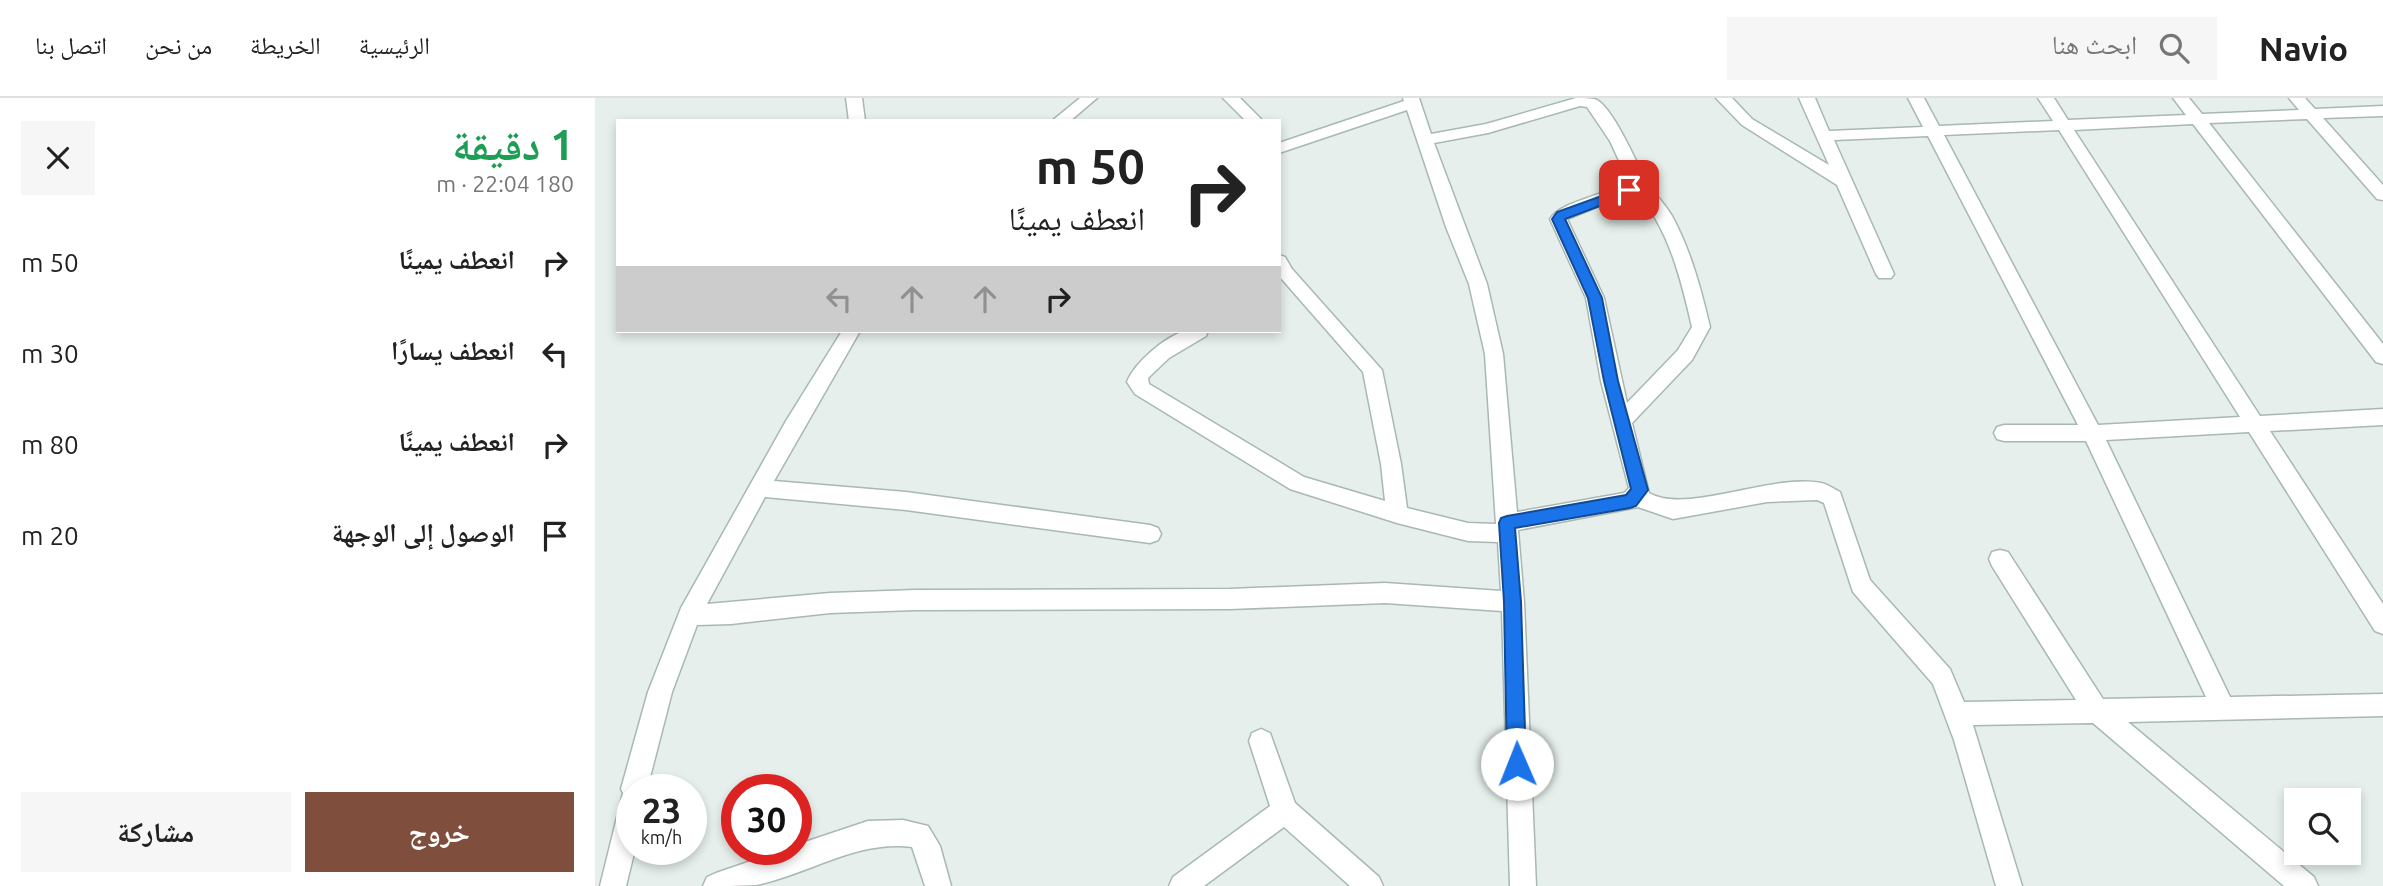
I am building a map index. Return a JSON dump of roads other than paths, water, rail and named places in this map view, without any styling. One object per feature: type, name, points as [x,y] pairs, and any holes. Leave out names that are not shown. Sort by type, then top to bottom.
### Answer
[{"type":"street","points":[[854,98],[857,119]]},
{"type":"street","points":[[1063,119],[1089,98]]},
{"type":"street","points":[[1231,98],[1253,119]]},
{"type":"street","points":[[1724,98],[1747,122],[1844,182]]},
{"type":"street","points":[[1807,98],[1885,274]]},
{"type":"street","points":[[1916,98],[2092,433],[2223,708]]},
{"type":"street","points":[[2046,98],[2383,624]]},
{"type":"street","points":[[2181,98],[2383,357]]},
{"type":"street","points":[[2297,98],[2383,195]]},
{"type":"street","points":[[1281,146],[1412,100],[1455,227],[1478,284],[1494,354],[1513,602],[1523,886]]},
{"type":"street","points":[[1425,140],[1487,128],[1578,102],[1593,104],[1611,131],[1637,181],[1658,206],[1673,235],[1690,275],[1701,327],[1685,355],[1621,422]]},
{"type":"street","points":[[1824,136],[2383,111]]},
{"type":"street","points":[[1196,333],[1145,367],[1137,375],[1137,382],[1142,389],[1297,483],[1397,514],[1468,532],[1507,528],[1630,501],[1640,490],[1621,422],[1595,298],[1559,219],[1561,215],[1599,199],[1629,190],[1637,181]]},
{"type":"street","points":[[1282,271],[1372,370],[1391,464],[1397,514]]},
{"type":"street","points":[[639,774],[660,692],[689,615],[850,333]]},
{"type":"street","points":[[2004,433],[2092,433],[2383,417]]},
{"type":"street","points":[[760,488],[906,502],[1150,534]]},
{"type":"street","points":[[1637,496],[1652,505],[1673,510],[1767,493],[1819,491],[1833,498],[1861,585],[1942,677],[1957,714],[2009,886]]},
{"type":"street","points":[[2000,559],[2097,711],[2305,886]]},
{"type":"street","points":[[689,615],[731,614],[830,603],[915,600],[1230,600],[1385,593],[1513,602]]},
{"type":"street","points":[[1957,714],[2383,705]]},
{"type":"street","points":[[1261,741],[1285,811],[1370,886]]},
{"type":"street","points":[[1182,886],[1285,811]]},
{"type":"street","points":[[716,886],[868,834],[903,832],[919,835],[927,846],[938,886]]},
{"type":"street","points":[[613,886],[618,865]]}]
